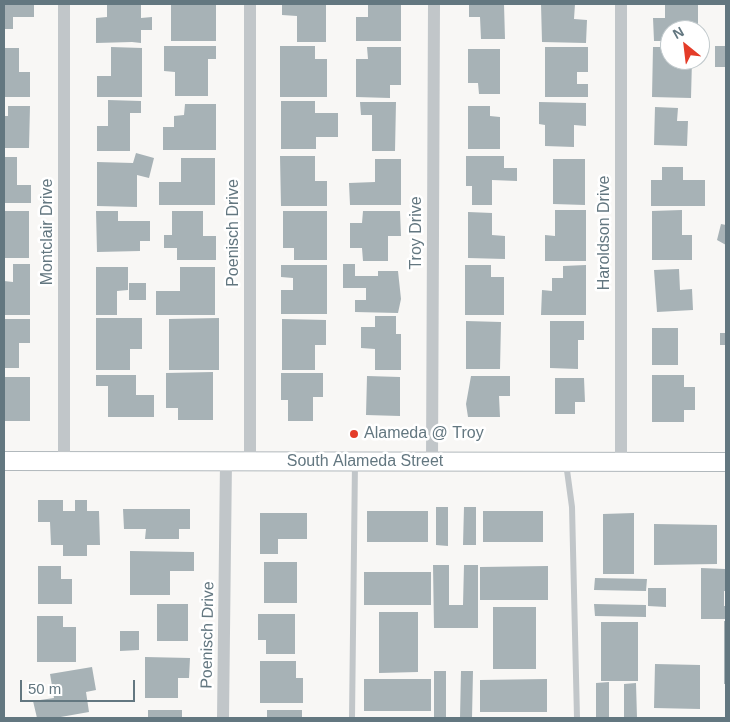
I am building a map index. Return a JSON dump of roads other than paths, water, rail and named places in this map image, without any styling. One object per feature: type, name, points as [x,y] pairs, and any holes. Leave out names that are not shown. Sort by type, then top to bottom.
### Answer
[{"type":"main road","name":"South Alameda Street","points":[[4,461],[726,462]]},
{"type":"street","name":"Montclair Drive","points":[[64,4],[64,461]]},
{"type":"street","name":"Poenisch Drive","points":[[250,4],[250,462]]},
{"type":"street","name":"Troy Drive","points":[[432,462],[434,4]]},
{"type":"street","name":"Haroldson Drive","points":[[621,4],[621,462]]},
{"type":"street","name":"Poenisch Drive","points":[[223,718],[226,461]]},
{"type":"lane","points":[[352,718],[355,462]]},
{"type":"lane","points":[[566,462],[572,507],[577,718]]},
{"type":"place","name":"Alameda @ Troy","points":[[354,434]]}]
